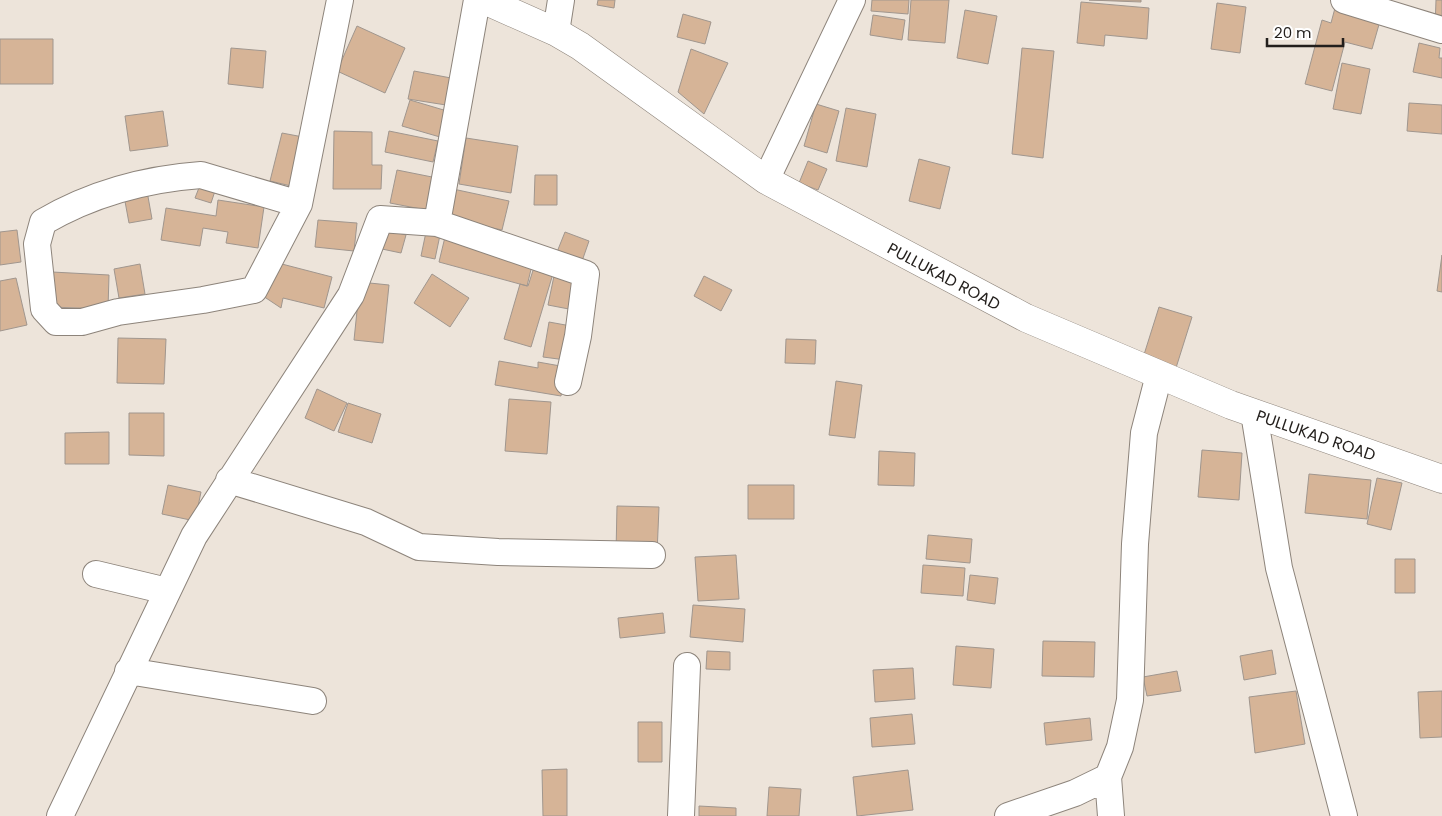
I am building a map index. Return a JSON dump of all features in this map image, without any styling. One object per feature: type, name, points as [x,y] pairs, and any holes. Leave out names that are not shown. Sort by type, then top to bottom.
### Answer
[{"type":"street","points":[[300,204],[201,175],[177,177],[113,190],[78,204],[43,222],[37,244],[44,310],[56,322],[82,322],[118,312],[203,300],[254,290],[300,204],[340,0]]},
{"type":"street","points":[[437,223],[477,0]]},
{"type":"street","name":"PULLUKAD ROAD","points":[[484,0],[556,32],[580,46],[766,180],[1026,318],[1254,413],[1442,479]]},
{"type":"street","points":[[556,32],[561,0]]},
{"type":"street","points":[[766,180],[852,0]]},
{"type":"street","points":[[1344,0],[1411,10],[1442,30]]},
{"type":"street","points":[[60,816],[194,536],[228,480],[351,295],[380,219],[437,223],[586,274],[578,336],[568,382]]},
{"type":"street","points":[[1111,816],[1108,777],[1120,747],[1130,700],[1135,544],[1144,433],[1159,375]]},
{"type":"street","points":[[1254,413],[1279,568],[1344,816]]},
{"type":"street","points":[[228,480],[366,522],[419,547],[498,552],[652,555]]},
{"type":"street","points":[[96,574],[167,591]]},
{"type":"street","points":[[681,816],[687,666]]},
{"type":"street","points":[[128,671],[313,701]]},
{"type":"street","points":[[1008,816],[1075,793],[1108,777]]},
{"type":"building","points":[[598,0],[615,0],[614,8],[597,5]]},
{"type":"building","points":[[872,0],[909,0],[908,14],[871,11]]},
{"type":"building","points":[[911,0],[949,0],[945,43],[908,40]]},
{"type":"building","points":[[1089,0],[1141,0],[1141,2]]},
{"type":"building","points":[[1436,0],[1442,0],[1442,28],[1435,28]]},
{"type":"building","points":[[1081,2],[1149,8],[1147,39],[1105,35],[1104,46],[1077,43]]},
{"type":"building","points":[[1217,3],[1246,7],[1240,53],[1211,49]]},
{"type":"building","points":[[1335,8],[1380,21],[1372,49],[1345,42],[1332,91],[1305,84],[1322,20],[1331,23]]},
{"type":"building","points":[[965,10],[997,16],[988,64],[957,58]]},
{"type":"building","points":[[683,14],[711,22],[705,44],[677,37]]},
{"type":"building","points":[[873,15],[905,20],[902,40],[870,35]]},
{"type":"building","points":[[357,26],[405,48],[385,93],[337,71]]},
{"type":"building","points":[[0,39],[53,39],[53,84],[0,84]]},
{"type":"building","points":[[1419,43],[1440,48],[1439,58],[1442,58],[1442,78],[1413,72]]},
{"type":"building","points":[[231,48],[266,51],[263,88],[228,84]]},
{"type":"building","points":[[1022,48],[1054,51],[1043,158],[1012,154]]},
{"type":"building","points":[[691,49],[728,63],[704,114],[678,92]]},
{"type":"building","points":[[1342,63],[1370,69],[1361,114],[1333,109]]},
{"type":"building","points":[[414,71],[451,78],[446,105],[408,99]]},
{"type":"building","points":[[410,100],[447,111],[440,137],[402,126]]},
{"type":"building","points":[[1409,103],[1442,105],[1442,134],[1407,131]]},
{"type":"building","points":[[816,104],[839,111],[827,153],[804,146]]},
{"type":"building","points":[[846,108],[876,114],[867,167],[836,161]]},
{"type":"building","points":[[163,111],[168,146],[130,151],[125,116]]},
{"type":"building","points":[[334,131],[372,132],[372,165],[382,165],[381,189],[333,189]]},
{"type":"building","points":[[389,131],[438,141],[433,162],[385,152]]},
{"type":"building","points":[[282,133],[303,137],[291,186],[270,181]]},
{"type":"building","points":[[466,138],[518,146],[511,193],[459,184]]},
{"type":"building","points":[[919,159],[950,167],[940,209],[909,201]]},
{"type":"building","points":[[808,161],[827,169],[818,190],[799,183]]},
{"type":"building","points":[[397,170],[432,177],[426,210],[390,203]]},
{"type":"building","points":[[535,175],[557,175],[557,205],[534,205]]},
{"type":"building","points":[[202,180],[217,185],[211,203],[195,198]]},
{"type":"building","points":[[453,189],[509,201],[502,230],[446,218]]},
{"type":"building","points":[[147,191],[152,219],[129,223],[124,196]]},
{"type":"building","points":[[218,200],[264,207],[258,248],[226,243],[228,232],[203,228],[200,246],[161,240],[166,208],[216,216]]},
{"type":"building","points":[[318,220],[357,223],[354,251],[315,247]]},
{"type":"building","points":[[17,230],[21,262],[0,265],[0,232]]},
{"type":"building","points":[[387,230],[406,235],[401,253],[382,249]]},
{"type":"building","points":[[426,232],[440,235],[435,259],[421,256]]},
{"type":"building","points":[[565,232],[589,241],[580,267],[555,257]]},
{"type":"building","points":[[445,237],[533,261],[527,286],[439,262]]},
{"type":"building","points":[[1442,255],[1442,292],[1437,291]]},
{"type":"building","points":[[536,261],[555,267],[531,347],[504,339],[520,284],[528,286]]},
{"type":"building","points":[[278,263],[332,277],[324,308],[283,298],[281,308],[254,290]]},
{"type":"building","points":[[140,264],[145,294],[119,298],[114,269]]},
{"type":"building","points":[[555,271],[580,275],[574,310],[548,305]]},
{"type":"building","points":[[52,272],[109,275],[108,309],[50,307]]},
{"type":"building","points":[[432,274],[469,298],[450,327],[414,303]]},
{"type":"building","points":[[704,276],[732,290],[721,311],[694,296]]},
{"type":"building","points":[[16,278],[27,325],[0,331],[0,281]]},
{"type":"building","points":[[360,282],[389,285],[383,343],[354,340]]},
{"type":"building","points":[[1159,307],[1192,317],[1175,371],[1142,361]]},
{"type":"building","points":[[549,322],[571,326],[566,360],[543,357]]},
{"type":"building","points":[[118,338],[166,339],[164,384],[117,383]]},
{"type":"building","points":[[786,339],[816,340],[815,364],[785,363]]},
{"type":"building","points":[[499,361],[538,368],[538,362],[566,367],[561,396],[495,385]]},
{"type":"building","points":[[836,381],[862,385],[855,438],[829,435]]},
{"type":"building","points":[[317,389],[347,403],[334,431],[305,418]]},
{"type":"building","points":[[509,399],[551,402],[547,454],[505,451]]},
{"type":"building","points":[[348,403],[381,414],[372,443],[338,432]]},
{"type":"building","points":[[129,413],[164,413],[164,456],[129,455]]},
{"type":"building","points":[[109,432],[109,464],[65,464],[65,433]]},
{"type":"building","points":[[1202,450],[1242,453],[1239,500],[1198,497]]},
{"type":"building","points":[[879,451],[915,453],[914,486],[878,485]]},
{"type":"building","points":[[1309,474],[1371,480],[1367,519],[1305,513]]},
{"type":"building","points":[[1377,478],[1402,483],[1391,530],[1367,524]]},
{"type":"building","points":[[168,485],[201,492],[195,521],[162,514]]},
{"type":"building","points":[[748,485],[794,485],[794,519],[748,519]]},
{"type":"building","points":[[617,506],[659,507],[657,554],[616,553]]},
{"type":"building","points":[[928,535],[972,539],[970,563],[926,559]]},
{"type":"building","points":[[736,555],[739,599],[698,601],[695,557]]},
{"type":"building","points":[[1395,559],[1415,559],[1415,593],[1395,593]]},
{"type":"building","points":[[923,565],[965,568],[963,596],[921,593]]},
{"type":"building","points":[[970,575],[998,578],[995,604],[967,600]]},
{"type":"building","points":[[693,605],[745,609],[743,642],[690,637]]},
{"type":"building","points":[[663,613],[665,633],[620,638],[618,618]]},
{"type":"building","points":[[1043,641],[1095,642],[1094,677],[1042,676]]},
{"type":"building","points":[[956,646],[994,649],[991,688],[953,685]]},
{"type":"building","points":[[1272,650],[1276,674],[1244,680],[1240,656]]},
{"type":"building","points":[[707,651],[730,652],[730,670],[706,669]]},
{"type":"building","points":[[913,668],[915,699],[875,702],[873,670]]},
{"type":"building","points":[[1177,671],[1181,691],[1147,696],[1143,677]]},
{"type":"building","points":[[1296,691],[1305,744],[1255,753],[1249,697]]},
{"type":"building","points":[[1442,691],[1442,737],[1420,738],[1418,692]]},
{"type":"building","points":[[912,714],[915,744],[872,747],[870,718]]},
{"type":"building","points":[[1090,718],[1092,740],[1046,745],[1044,723]]},
{"type":"building","points":[[638,722],[662,722],[662,762],[638,762]]},
{"type":"building","points":[[567,769],[567,816],[543,816],[542,770]]},
{"type":"building","points":[[908,770],[913,810],[857,816],[853,777]]},
{"type":"building","points":[[769,787],[801,789],[799,816],[767,816]]},
{"type":"building","points":[[699,806],[736,808],[736,816],[699,816]]}]
